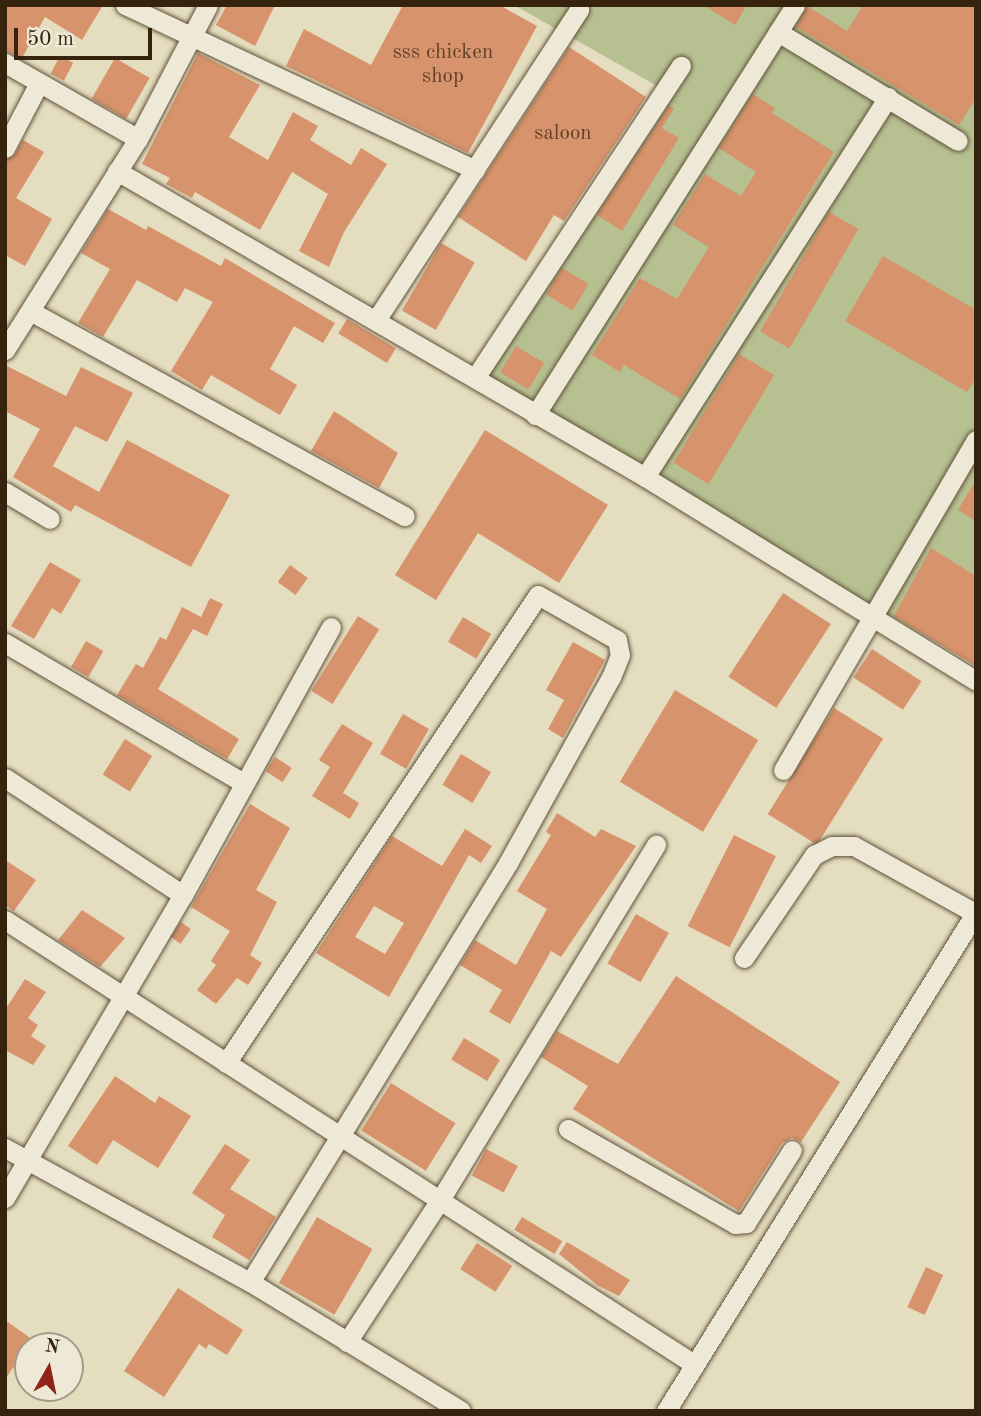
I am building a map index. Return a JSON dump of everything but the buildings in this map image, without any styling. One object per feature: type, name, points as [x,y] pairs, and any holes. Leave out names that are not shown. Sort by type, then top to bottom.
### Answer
[{"type":"street","points":[[125,5],[191,39],[474,170]]},
{"type":"street","points":[[5,350],[138,139],[208,5]]},
{"type":"street","points":[[535,415],[794,5]]},
{"type":"street","points":[[376,320],[579,10]]},
{"type":"street","points":[[778,32],[958,141]]},
{"type":"street","points":[[5,63],[138,139]]},
{"type":"street","points":[[475,378],[681,66]]},
{"type":"street","points":[[5,148],[39,83]]},
{"type":"street","points":[[645,477],[888,97]]},
{"type":"street","points":[[117,171],[645,477],[870,619],[976,681]]},
{"type":"street","points":[[30,311],[405,516]]},
{"type":"street","points":[[783,770],[976,440]]},
{"type":"street","points":[[5,492],[50,519]]},
{"type":"street","points":[[226,1063],[538,595],[617,640],[620,655],[611,677],[508,863],[337,1135],[250,1282]]},
{"type":"street","points":[[5,1198],[30,1162],[183,895],[331,627]]},
{"type":"street","points":[[5,643],[244,783]]},
{"type":"street","points":[[5,778],[183,895]]},
{"type":"street","points":[[347,1342],[440,1200],[656,845]]},
{"type":"street","points":[[666,1411],[976,913],[854,846],[832,846],[814,855],[806,865],[744,958]]},
{"type":"street","points":[[5,920],[694,1364]]},
{"type":"street","points":[[568,1129],[735,1224],[746,1223],[788,1155],[811,1176]]},
{"type":"street","points":[[5,1149],[250,1282],[461,1411]]},
{"type":"street","points":[[773,1180],[798,1196]]},
{"type":"street","points":[[754,1211],[780,1226]]},
{"type":"green space","points":[[514,5],[976,5],[976,666],[470,369],[659,87]]}]
